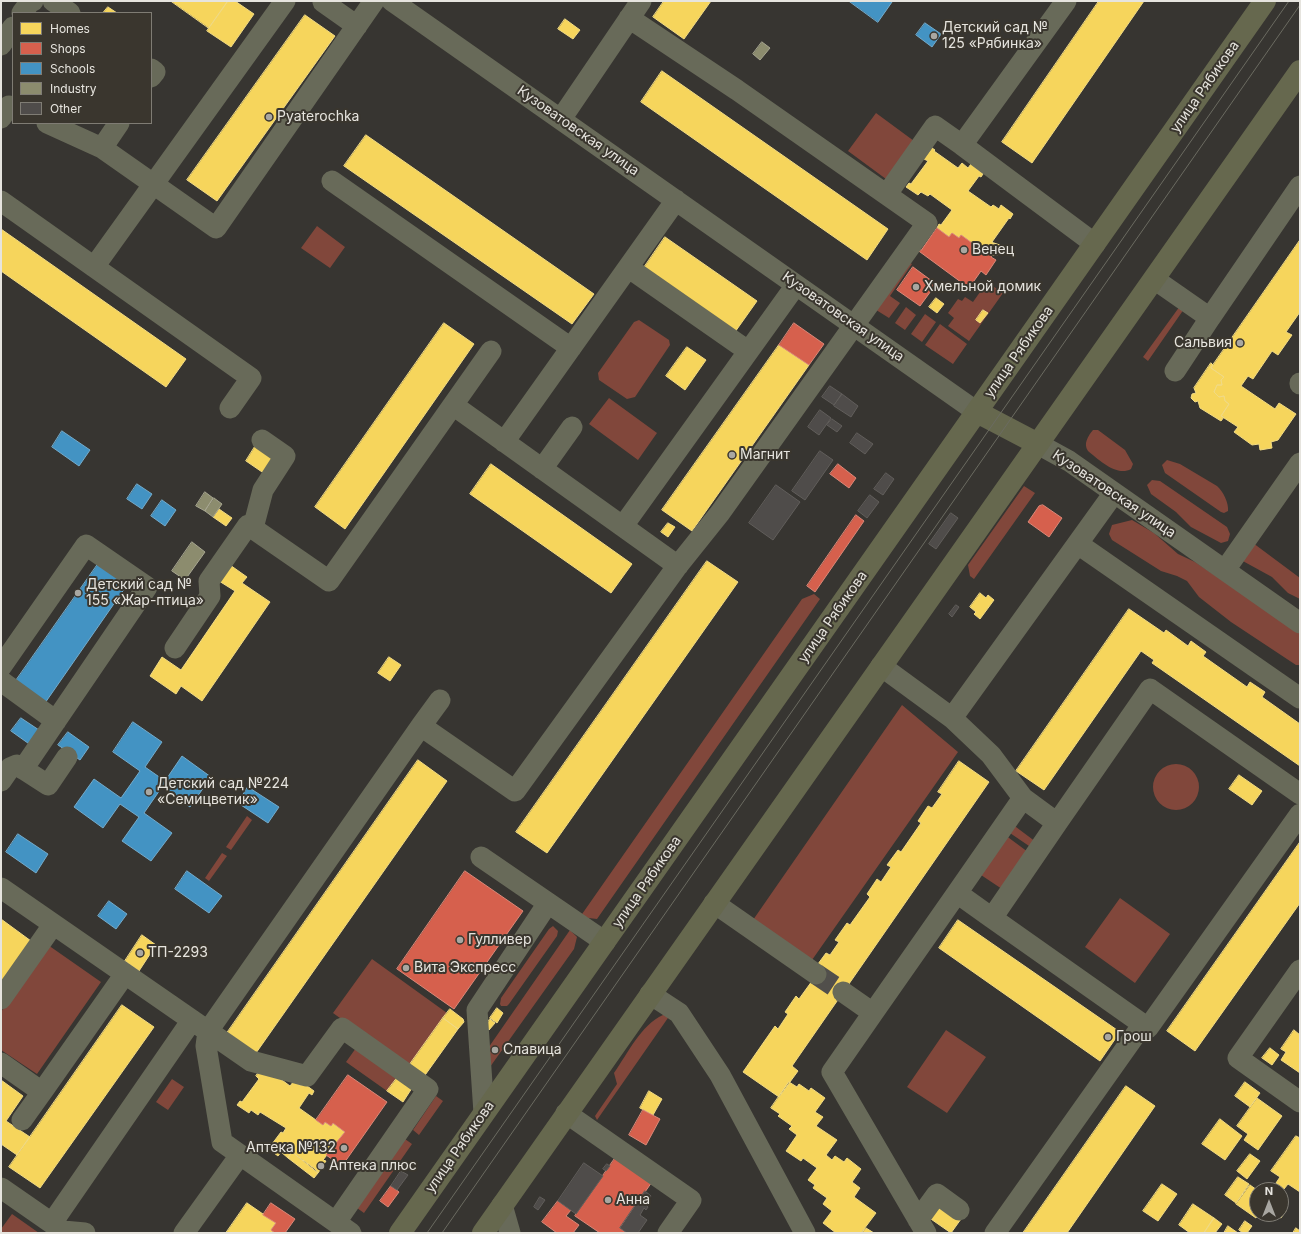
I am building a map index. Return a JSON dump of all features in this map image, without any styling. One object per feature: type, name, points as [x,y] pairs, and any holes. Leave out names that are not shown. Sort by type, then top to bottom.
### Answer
[{"type":"main road","name":"улица Рябикова","points":[[400,1233],[1265,1]]},
{"type":"main road","points":[[483,1233],[1300,71]]},
{"type":"main road","name":"Кузоватовская улица","points":[[977,412],[1038,444]]},
{"type":"street","points":[[23,12],[30,2],[33,1]]},
{"type":"street","points":[[53,1],[69,12]]},
{"type":"street","points":[[94,267],[285,1]]},
{"type":"street","points":[[49,124],[102,148],[216,228],[374,1]]},
{"type":"street","name":"Кузоватовская улица","points":[[392,1],[977,412]]},
{"type":"street","points":[[561,119],[641,1]]},
{"type":"street","points":[[962,145],[1066,1]]},
{"type":"street","points":[[323,2],[357,26]]},
{"type":"street","points":[[421,726],[515,791],[678,566],[720,513],[927,223],[737,90],[629,18]]},
{"type":"street","points":[[1,45],[12,28]]},
{"type":"street","points":[[102,148],[118,124]]},
{"type":"street","points":[[886,194],[935,126],[1095,244]]},
{"type":"street","points":[[332,181],[571,348]]},
{"type":"street","points":[[1175,371],[1300,186]]},
{"type":"street","points":[[504,442],[676,200]]},
{"type":"street","points":[[1,201],[251,378],[230,408]]},
{"type":"street","points":[[629,268],[748,351]]},
{"type":"street","points":[[1154,279],[1210,318]]},
{"type":"street","points":[[623,526],[796,285]]},
{"type":"street","points":[[174,648],[210,596],[209,582],[248,524],[329,580],[491,350]]},
{"type":"street","points":[[453,405],[678,566]]},
{"type":"street","points":[[542,469],[572,427]]},
{"type":"street","points":[[253,528],[263,490],[285,456],[262,440]]},
{"type":"street","name":"Кузоватовская улица","points":[[1038,444],[1069,461],[1300,623]]},
{"type":"street","points":[[1225,570],[1300,463]]},
{"type":"street","points":[[952,718],[1114,493]]},
{"type":"street","points":[[1078,544],[1300,698]]},
{"type":"street","points":[[1,667],[86,545],[147,587],[56,721],[9,770],[48,785],[67,757]]},
{"type":"street","points":[[881,666],[952,718],[991,755],[1023,798],[1057,823]]},
{"type":"street","points":[[1,681],[56,721]]},
{"type":"street","points":[[992,918],[1150,689],[1300,794]]},
{"type":"street","points":[[59,1229],[200,1026],[440,700]]},
{"type":"street","points":[[922,1226],[832,1072],[1023,798]]},
{"type":"street","points":[[957,893],[1148,1028],[1300,814]]},
{"type":"street","points":[[481,857],[605,942]]},
{"type":"street","points":[[1,888],[251,1061],[307,1076],[342,1028],[428,1090],[335,1227],[222,1142],[206,1046],[200,1026]]},
{"type":"street","points":[[484,1113],[477,1010],[548,903]]},
{"type":"street","points":[[714,903],[816,974]]},
{"type":"street","points":[[1,999],[53,924]]},
{"type":"street","points":[[1300,970],[1238,1058],[1300,1102]]},
{"type":"street","points":[[22,1120],[125,974]]},
{"type":"street","points":[[843,992],[872,1013]]},
{"type":"street","points":[[650,994],[679,1013],[720,1075],[805,1233]]},
{"type":"street","points":[[995,1233],[1143,1024]]},
{"type":"street","points":[[1,1064],[42,1092]]},
{"type":"street","points":[[566,1113],[691,1200],[668,1233]]},
{"type":"street","points":[[184,1233],[240,1155]]},
{"type":"street","points":[[1,1188],[59,1229],[85,1233]]},
{"type":"street","points":[[922,1226],[937,1194],[959,1210]]},
{"type":"street","points":[[502,1205],[510,1233]]},
{"type":"shaded area","points":[[876,113],[914,141],[886,179],[848,151]]},
{"type":"shaded area","points":[[317,226],[345,247],[330,268],[301,248]]},
{"type":"shaded area","points":[[907,261],[912,264],[890,296],[900,303],[889,318],[873,308]]},
{"type":"shaded area","points":[[987,282],[1003,293],[969,341],[948,326],[954,318],[948,313],[958,299],[962,301],[965,297],[973,302]]},
{"type":"shaded area","points":[[1180,306],[1184,309],[1148,361],[1143,357]]},
{"type":"shaded area","points":[[906,307],[916,315],[905,330],[895,323]]},
{"type":"shaded area","points":[[925,314],[936,322],[922,342],[911,334]]},
{"type":"shaded area","points":[[639,320],[669,340],[670,345],[635,397],[627,399],[599,380],[598,373],[634,322]]},
{"type":"shaded area","points":[[940,324],[967,344],[953,364],[925,345]]},
{"type":"shaded area","points":[[609,398],[657,433],[638,460],[589,424]]},
{"type":"shaded area","points":[[1093,430],[1098,430],[1125,450],[1133,464],[1131,469],[1120,471],[1114,469],[1103,463],[1088,451],[1086,443]]},
{"type":"shaded area","points":[[1167,460],[1180,464],[1217,486],[1225,497],[1228,504],[1228,511],[1224,513],[1221,512],[1165,473],[1162,465]]},
{"type":"shaded area","points":[[1152,480],[1160,481],[1227,527],[1230,534],[1228,541],[1221,543],[1191,527],[1176,512],[1151,494],[1147,485]]},
{"type":"shaded area","points":[[1024,486],[1035,493],[974,579],[970,576],[968,565]]},
{"type":"shaded area","points":[[1132,520],[1154,533],[1178,554],[1195,562],[1300,631],[1300,665],[1296,665],[1231,622],[1199,597],[1187,581],[1161,571],[1112,540],[1109,534],[1112,525]]},
{"type":"shaded area","points":[[1253,543],[1300,578],[1300,599],[1288,593],[1272,577],[1241,560]]},
{"type":"shaded area","points":[[814,594],[820,599],[597,919],[580,917],[802,599]]},
{"type":"shaded area","points":[[902,705],[958,752],[812,960],[753,920]]},
{"type":"shaded area","points":[[1176,764],[1189,768],[1195,774],[1199,787],[1195,800],[1189,806],[1176,810],[1163,806],[1157,800],[1153,787],[1157,774],[1163,768]]},
{"type":"shaded area","points":[[247,816],[252,820],[231,850],[226,847]]},
{"type":"shaded area","points":[[1012,824],[1036,842],[1032,848],[1007,831]]},
{"type":"shaded area","points":[[1005,835],[1028,852],[1002,889],[978,873]]},
{"type":"shaded area","points":[[222,853],[227,856],[209,881],[205,878]]},
{"type":"shaded area","points":[[1120,898],[1170,934],[1135,983],[1085,947]]},
{"type":"shaded area","points":[[553,926],[558,931],[557,936],[509,1004],[507,1006],[501,1006],[501,998],[549,929]]},
{"type":"shaded area","points":[[570,930],[577,937],[574,949],[485,1074],[484,1054]]},
{"type":"shaded area","points":[[48,945],[101,982],[37,1074],[1,1050],[1,1012]]},
{"type":"shaded area","points":[[372,959],[447,1013],[408,1067],[333,1013]]},
{"type":"shaded area","points":[[663,1015],[670,1015],[597,1120],[595,1116],[617,1084],[614,1073],[642,1032],[648,1025]]},
{"type":"shaded area","points":[[946,1030],[986,1057],[947,1113],[907,1087]]},
{"type":"shaded area","points":[[356,1048],[397,1077],[387,1091],[346,1062]]},
{"type":"shaded area","points":[[172,1079],[184,1087],[168,1110],[156,1102]]},
{"type":"shaded area","points":[[436,1096],[443,1101],[419,1135],[413,1130]]},
{"type":"shaded area","points":[[405,1139],[412,1144],[364,1213],[357,1208]]},
{"type":"shaded area","points":[[12,1214],[39,1233],[1,1233],[1,1229]]},
{"type":"building: Homes","points":[[171,1],[228,1],[209,28]]},
{"type":"building: Homes","points":[[228,1],[235,1],[254,14],[231,47],[207,31]]},
{"type":"building: Homes","points":[[664,1],[711,1],[684,39],[653,17]]},
{"type":"building: Homes","points":[[1099,1],[1144,1],[1032,163],[1002,142]]},
{"type":"building: Homes","points":[[108,7],[116,12],[104,12]]},
{"type":"building: Homes","points":[[305,15],[335,36],[217,201],[187,180]]},
{"type":"building: Homes","points":[[565,19],[580,30],[573,39],[558,29]]},
{"type":"building: Homes","points":[[662,71],[888,229],[867,260],[641,102]]},
{"type":"building: Homes","points":[[366,135],[594,294],[572,324],[344,166]]},
{"type":"building: Homes","points":[[932,148],[958,168],[962,163],[968,168],[971,164],[983,174],[981,177],[979,176],[968,191],[991,207],[993,205],[999,209],[1001,205],[1013,214],[992,242],[995,244],[986,256],[981,253],[983,251],[961,235],[959,238],[952,233],[949,237],[937,228],[952,210],[930,194],[928,196],[921,192],[918,195],[906,187],[909,183],[911,184],[928,161],[924,159]]},
{"type":"building: Homes","points":[[1,229],[186,359],[166,387],[1,271]]},
{"type":"building: Homes","points":[[665,237],[757,301],[735,332],[643,269]]},
{"type":"building: Homes","points":[[1300,240],[1300,312],[1286,332],[1292,335],[1278,355],[1272,351],[1253,379],[1248,376],[1241,386],[1275,409],[1279,403],[1296,414],[1278,440],[1271,442],[1272,448],[1260,450],[1259,444],[1252,445],[1234,432],[1238,427],[1221,416],[1229,404],[1225,401],[1224,396],[1219,397],[1214,392],[1217,385],[1222,385],[1221,380],[1224,377],[1211,368]]},
{"type":"building: Homes","points":[[994,243],[1000,245],[1002,249],[1001,253],[997,255],[992,255],[994,252],[991,250]]},
{"type":"building: Homes","points":[[936,298],[944,304],[937,313],[929,307]]},
{"type":"building: Homes","points":[[983,310],[988,313],[980,323],[976,320]]},
{"type":"building: Homes","points":[[444,323],[474,344],[345,529],[315,507]]},
{"type":"building: Homes","points":[[779,345],[809,365],[692,531],[662,510]]},
{"type":"building: Homes","points":[[687,347],[706,360],[685,390],[666,376]]},
{"type":"building: Homes","points":[[1211,363],[1213,365],[1211,368],[1224,377],[1221,380],[1222,385],[1217,385],[1214,392],[1219,397],[1224,396],[1225,401],[1229,404],[1221,416],[1224,417],[1221,421],[1200,408],[1198,401],[1195,402],[1191,398],[1192,394],[1196,393],[1194,388]]},
{"type":"building: Homes","points":[[256,445],[275,458],[265,474],[246,461]]},
{"type":"building: Homes","points":[[491,464],[632,564],[611,593],[470,494]]},
{"type":"building: Homes","points":[[219,509],[232,518],[226,526],[213,517]]},
{"type":"building: Homes","points":[[668,523],[675,527],[668,537],[661,532]]},
{"type":"building: Homes","points":[[707,561],[738,582],[547,853],[516,832]]},
{"type":"building: Homes","points":[[230,565],[247,577],[242,583],[270,602],[202,701],[181,686],[176,694],[150,676],[162,657],[181,670],[235,591],[219,581]]},
{"type":"building: Homes","points":[[980,593],[986,598],[988,595],[994,600],[980,619],[974,614],[976,612],[970,607]]},
{"type":"building: Homes","points":[[1129,609],[1164,633],[1166,630],[1188,646],[1191,641],[1206,652],[1203,656],[1247,687],[1250,682],[1265,692],[1262,697],[1300,724],[1300,766],[1152,663],[1154,660],[1141,651],[1044,790],[1016,771]]},
{"type":"building: Homes","points":[[389,657],[401,665],[390,681],[378,673]]},
{"type":"building: Homes","points":[[418,760],[447,781],[256,1053],[227,1033]]},
{"type":"building: Homes","points":[[959,761],[989,782],[792,1066],[798,1071],[779,1097],[743,1072],[775,1026],[778,1029],[788,1014],[785,1012],[796,996],[799,999],[812,981],[815,968],[826,953],[830,955],[839,942],[835,940],[847,923],[850,925],[870,897],[867,894],[877,879],[881,882],[891,867],[887,865],[898,850],[901,852],[921,823],[918,821],[928,806],[932,808],[942,794],[938,792]]},
{"type":"building: Homes","points":[[1239,775],[1262,791],[1252,805],[1229,789]]},
{"type":"building: Homes","points":[[1300,842],[1300,903],[1195,1051],[1167,1031]]},
{"type":"building: Homes","points":[[1,919],[31,941],[1,984]]},
{"type":"building: Homes","points":[[958,920],[1120,1032],[1100,1061],[939,948]]},
{"type":"building: Homes","name":"ТП-2293","points":[[142,935],[156,945],[139,971],[125,961]]},
{"type":"building: Homes","points":[[122,1005],[154,1027],[40,1188],[9,1167]]},
{"type":"building: Homes","points":[[497,1008],[503,1013],[497,1023],[490,1018]]},
{"type":"building: Homes","points":[[450,1009],[463,1019],[464,1022],[458,1029],[443,1018]]},
{"type":"building: Homes","points":[[443,1018],[458,1029],[423,1078],[408,1067]]},
{"type":"building: Homes","points":[[490,1019],[495,1023],[489,1030],[485,1027]]},
{"type":"building: Homes","points":[[1294,1030],[1300,1035],[1300,1073],[1281,1060],[1286,1052],[1281,1049]]},
{"type":"building: Homes","points":[[1270,1048],[1279,1055],[1272,1065],[1262,1058]]},
{"type":"building: Homes","points":[[264,1065],[267,1069],[290,1086],[294,1081],[301,1086],[303,1083],[314,1091],[312,1095],[309,1093],[299,1108],[323,1125],[325,1122],[331,1126],[333,1123],[345,1132],[323,1160],[326,1161],[318,1173],[292,1152],[288,1158],[281,1152],[278,1156],[266,1147],[270,1142],[272,1144],[286,1128],[260,1112],[258,1115],[251,1110],[249,1113],[237,1105],[240,1101],[242,1102],[259,1079],[256,1076]]},
{"type":"building: Homes","points":[[397,1078],[412,1088],[403,1102],[387,1091]]},
{"type":"building: Homes","points":[[1,1080],[23,1096],[6,1121],[30,1137],[17,1155],[1,1144]]},
{"type":"building: Homes","points":[[789,1082],[797,1087],[799,1084],[809,1091],[811,1088],[825,1098],[815,1112],[823,1117],[816,1126],[837,1140],[826,1155],[832,1160],[835,1156],[844,1162],[847,1158],[861,1169],[852,1182],[860,1188],[854,1197],[876,1213],[861,1233],[836,1233],[823,1223],[832,1211],[823,1204],[827,1198],[813,1188],[815,1185],[808,1180],[817,1168],[803,1158],[801,1161],[786,1151],[797,1135],[789,1129],[792,1126],[778,1116],[780,1114],[771,1108]]},
{"type":"building: Homes","points":[[1245,1082],[1260,1093],[1250,1107],[1235,1096]]},
{"type":"building: Homes","points":[[1126,1086],[1155,1106],[1067,1233],[1023,1233]]},
{"type":"building: Homes","points":[[649,1091],[662,1099],[653,1115],[640,1108]]},
{"type":"building: Homes","points":[[1257,1098],[1282,1116],[1258,1150],[1244,1140],[1248,1134],[1237,1126]]},
{"type":"building: Homes","points":[[1220,1119],[1242,1136],[1225,1160],[1202,1144]]},
{"type":"building: Homes","points":[[1296,1136],[1300,1138],[1300,1192],[1289,1185],[1289,1182],[1277,1182],[1280,1177],[1271,1171]]},
{"type":"building: Homes","points":[[292,1152],[315,1169],[318,1173],[314,1178],[288,1158]]},
{"type":"building: Homes","points":[[1250,1154],[1260,1161],[1247,1179],[1237,1171]]},
{"type":"building: Homes","points":[[1238,1177],[1249,1184],[1236,1203],[1225,1195]]},
{"type":"building: Homes","points":[[1162,1184],[1177,1194],[1158,1221],[1143,1211]]},
{"type":"building: Homes","points":[[1249,1186],[1249,1213],[1236,1204]]},
{"type":"building: Homes","points":[[939,1202],[961,1219],[951,1233],[928,1217]]},
{"type":"building: Homes","points":[[247,1203],[276,1223],[271,1230],[275,1233],[226,1233]]},
{"type":"building: Homes","points":[[1193,1204],[1214,1218],[1204,1233],[1190,1233],[1179,1225]]},
{"type":"building: Homes","points":[[1214,1218],[1222,1224],[1215,1233],[1204,1233]]},
{"type":"building: Homes","points":[[1245,1221],[1252,1226],[1247,1233],[1243,1233],[1239,1230]]},
{"type":"building: Homes","points":[[1228,1226],[1238,1233],[1224,1233]]},
{"type":"building: Homes","points":[[866,1228],[874,1233],[862,1233]]},
{"type":"building: Homes","points":[[1296,1228],[1300,1231],[1300,1233],[1293,1233]]},
{"type":"building: Shops","points":[[937,228],[949,237],[952,233],[959,238],[961,235],[983,251],[981,253],[986,256],[991,250],[994,252],[991,257],[996,260],[986,275],[981,271],[969,288],[916,249],[917,247],[921,250]]},
{"type":"building: Shops","name":"Хмельной домик","points":[[913,267],[936,284],[920,306],[897,290]]},
{"type":"building: Shops","points":[[794,323],[824,344],[809,365],[779,345]]},
{"type":"building: Shops","points":[[838,464],[856,478],[849,488],[830,474]]},
{"type":"building: Shops","points":[[1043,505],[1062,518],[1049,537],[1028,522],[1039,506]]},
{"type":"building: Shops","points":[[856,515],[864,521],[815,592],[807,586]]},
{"type":"building: Shops","name":"Гулливер","points":[[465,871],[523,911],[454,1009],[397,969]]},
{"type":"building: Shops","points":[[348,1075],[387,1102],[342,1166],[326,1155],[345,1132],[333,1123],[331,1126],[325,1122],[323,1125],[316,1120]]},
{"type":"building: Shops","points":[[643,1110],[660,1119],[646,1145],[629,1135]]},
{"type":"building: Shops","points":[[618,1154],[654,1179],[620,1228],[627,1233],[600,1233],[575,1216]]},
{"type":"building: Shops","points":[[391,1186],[399,1192],[388,1207],[380,1201]]},
{"type":"building: Shops","points":[[558,1201],[571,1210],[566,1216],[579,1225],[573,1233],[557,1233],[542,1222]]},
{"type":"building: Shops","points":[[271,1203],[295,1219],[285,1233],[275,1233],[271,1230],[276,1223],[263,1215]]},
{"type":"building: Schools","points":[[849,1],[890,1],[892,2],[878,22]]},
{"type":"building: Schools","points":[[925,23],[941,34],[932,47],[916,35]]},
{"type":"building: Schools","points":[[62,431],[90,450],[79,466],[52,447]]},
{"type":"building: Schools","points":[[137,484],[152,494],[142,509],[127,499]]},
{"type":"building: Schools","points":[[162,500],[176,510],[165,526],[151,516]]},
{"type":"building: Schools","points":[[98,564],[127,585],[45,703],[15,682]]},
{"type":"building: Schools","points":[[21,718],[42,732],[32,746],[11,731]]},
{"type":"building: Schools","points":[[133,722],[162,742],[145,767],[165,781],[182,756],[211,777],[190,807],[162,787],[144,813],[172,833],[151,861],[122,841],[139,817],[120,804],[103,828],[74,807],[94,779],[121,798],[140,771],[113,752]]},
{"type":"building: Schools","points":[[68,732],[89,747],[80,760],[58,745]]},
{"type":"building: Schools","points":[[248,787],[279,807],[268,823],[238,803]]},
{"type":"building: Schools","points":[[18,834],[48,854],[36,873],[6,852]]},
{"type":"building: Schools","points":[[187,871],[222,896],[209,913],[175,889]]},
{"type":"building: Schools","points":[[109,901],[127,914],[116,929],[98,916]]},
{"type":"building: Industry","points":[[762,42],[770,48],[760,60],[753,54]]},
{"type":"building: Industry","points":[[205,492],[213,498],[205,511],[196,506]]},
{"type":"building: Industry","points":[[214,498],[222,504],[213,517],[205,511]]},
{"type":"building: Industry","points":[[192,542],[205,552],[185,580],[172,571]]},
{"type":"building: Other","points":[[830,386],[842,394],[834,405],[822,397]]},
{"type":"building: Other","points":[[842,394],[858,406],[851,417],[834,406]]},
{"type":"building: Other","points":[[820,410],[831,418],[819,435],[808,427]]},
{"type":"building: Other","points":[[832,419],[842,426],[837,432],[827,425]]},
{"type":"building: Other","points":[[857,433],[873,444],[865,454],[850,443]]},
{"type":"building: Other","points":[[820,451],[833,460],[805,500],[792,491]]},
{"type":"building: Other","points":[[886,473],[894,479],[883,495],[874,489]]},
{"type":"building: Other","points":[[776,485],[800,502],[773,540],[749,523]]},
{"type":"building: Other","points":[[870,495],[879,502],[867,518],[858,511]]},
{"type":"building: Other","points":[[951,513],[958,518],[936,549],[929,544]]},
{"type":"building: Other","points":[[956,605],[959,607],[952,617],[949,614]]},
{"type":"building: Other","points":[[584,1163],[603,1176],[576,1214],[558,1201]]},
{"type":"building: Other","points":[[607,1164],[610,1166],[606,1171],[603,1169]]},
{"type":"building: Other","points":[[401,1171],[408,1175],[397,1190],[391,1186]]},
{"type":"building: Other","points":[[645,1191],[651,1196],[645,1204],[648,1207],[646,1210],[644,1208],[640,1215],[647,1220],[638,1233],[627,1233],[620,1228]]},
{"type":"building: Other","points":[[540,1197],[545,1200],[538,1210],[534,1207]]},
{"type":"tunnel","points":[[816,974],[843,992]]},
{"type":"tram line","points":[[427,1233],[1289,1]]},
{"type":"tram line","points":[[442,1233],[1300,5]]},
{"type":"place","name":"Детский сад № 125 «Рябинка»","points":[[934,36]]},
{"type":"place","name":"Pyaterochka","points":[[269,117]]},
{"type":"place","name":"Венец","points":[[964,250]]},
{"type":"place","name":"Хмельной домик","points":[[916,287]]},
{"type":"place","name":"Сальвия","points":[[1240,343]]},
{"type":"place","name":"Магнит","points":[[732,455]]},
{"type":"place","name":"Детский сад № 155 «Жар-птица»","points":[[78,593]]},
{"type":"place","name":"Детский сад №224 «Семицветик»","points":[[149,792]]},
{"type":"place","name":"Гулливер","points":[[460,940]]},
{"type":"place","name":"ТП-2293","points":[[140,953]]},
{"type":"place","name":"Вита Экспресс","points":[[406,968]]},
{"type":"place","name":"Грош","points":[[1108,1037]]},
{"type":"place","name":"Славица","points":[[495,1050]]},
{"type":"place","name":"Аптека №132","points":[[344,1148]]},
{"type":"place","name":"Аптека плюс","points":[[321,1166]]},
{"type":"place","name":"Анна","points":[[608,1200]]}]
